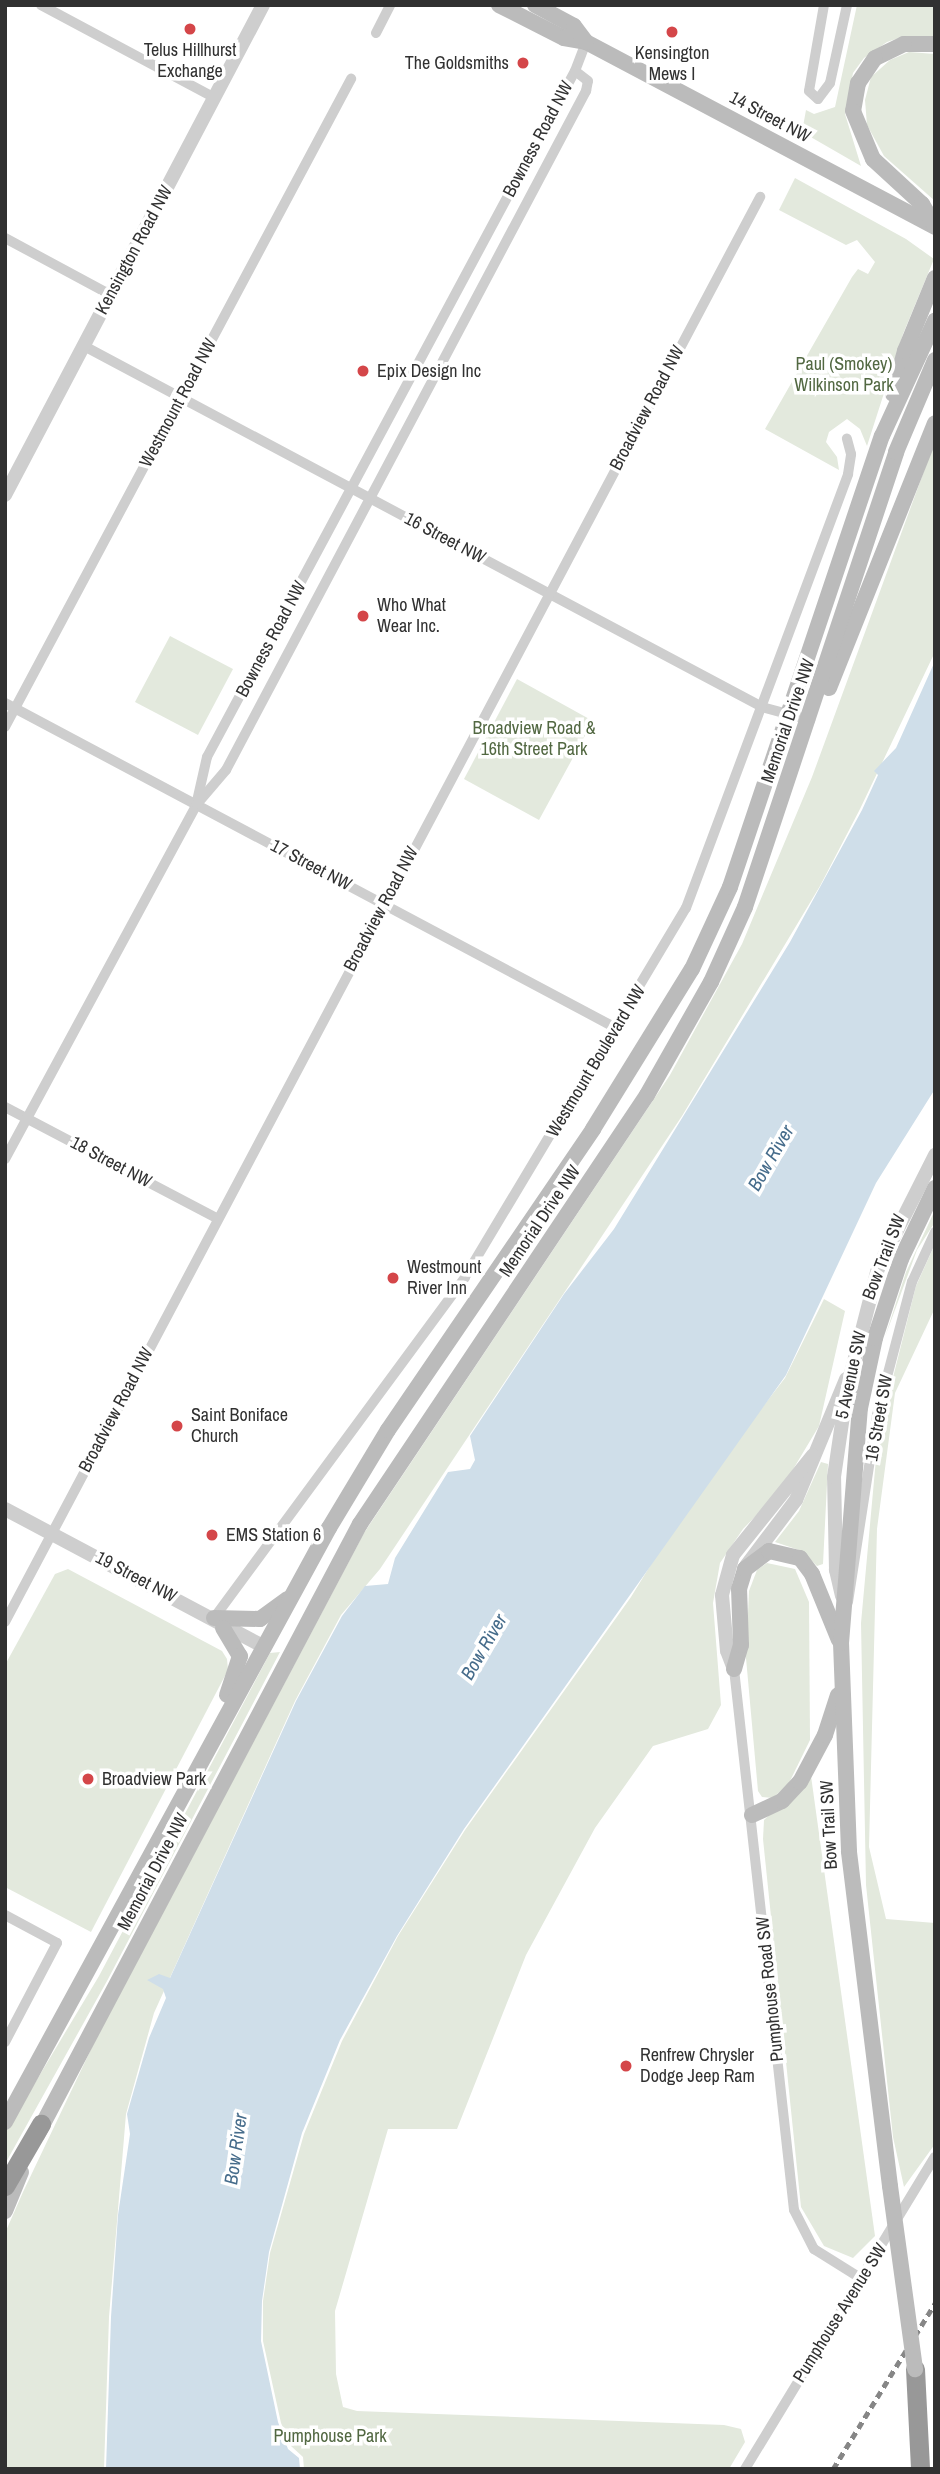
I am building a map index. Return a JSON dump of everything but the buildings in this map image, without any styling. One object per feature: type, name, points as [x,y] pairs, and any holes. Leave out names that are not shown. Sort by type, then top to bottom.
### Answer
[{"type":"highway","points":[[5,2186],[41,2124]]},
{"type":"highway","points":[[915,2370],[920,2469]]},
{"type":"main road","name":"14 Street NW","points":[[499,5],[564,38],[586,42],[935,226]]},
{"type":"main road","name":"14 Street NW","points":[[535,5],[573,26],[586,42]]},
{"type":"main road","points":[[935,44],[904,44],[875,58],[858,83],[853,111],[873,159],[922,204],[935,226]]},
{"type":"main road","points":[[882,436],[905,351],[935,278]]},
{"type":"main road","name":"Memorial Drive NW","points":[[5,2122],[84,1983],[292,1595],[388,1430],[593,1129],[692,969],[730,887],[882,436],[935,321]]},
{"type":"main road","name":"Memorial Drive NW","points":[[5,2211],[41,2124],[314,1609],[381,1490],[647,1095],[702,999],[745,908],[816,703],[896,453],[935,360]]},
{"type":"main road","points":[[816,703],[832,685],[935,423]]},
{"type":"main road","name":"Bow Trail SW","points":[[929,2469],[890,2186],[849,1851],[841,1643],[853,1459],[873,1350],[901,1259],[935,1188]]},
{"type":"main road","points":[[734,1669],[741,1645],[739,1589],[745,1569],[769,1551],[800,1558],[812,1574],[841,1643]]},
{"type":"main road","points":[[84,1983],[122,1891],[236,1678],[240,1656],[218,1623],[260,1619],[292,1595]]},
{"type":"main road","points":[[265,1647],[285,1640],[314,1609]]},
{"type":"main road","points":[[752,1815],[782,1801],[800,1782],[825,1735],[841,1686]]},
{"type":"street","points":[[41,5],[215,98]]},
{"type":"street","name":"Kensington Road NW","points":[[5,495],[263,5]]},
{"type":"street","points":[[376,33],[390,5]]},
{"type":"street","points":[[824,5],[809,91],[818,99],[830,83],[847,5]]},
{"type":"street","points":[[575,71],[586,42]]},
{"type":"street","name":"Bowness Road NW","points":[[5,1159],[197,804],[226,771],[368,497],[586,91],[588,81],[575,71],[207,757],[197,804]]},
{"type":"street","name":"Westmount Road NW","points":[[5,727],[10,705],[181,397],[351,79]]},
{"type":"street","name":"Broadview Road NW","points":[[5,1622],[216,1218],[760,197]]},
{"type":"street","points":[[5,239],[111,295]]},
{"type":"street","name":"16 Street NW","points":[[84,346],[762,707],[810,720]]},
{"type":"street","name":"Westmount Boulevard NW","points":[[218,1623],[465,1277],[687,908],[848,474],[851,454],[847,439]]},
{"type":"street","name":"17 Street NW","points":[[10,705],[616,1028]]},
{"type":"street","name":"18 Street NW","points":[[5,1107],[216,1218]]},
{"type":"street","name":"5 Avenue SW","points":[[845,1611],[836,1570],[834,1477],[852,1369],[878,1268],[935,1154]]},
{"type":"street","name":"16 Street SW","points":[[845,1611],[853,1588],[879,1404],[912,1282],[935,1232]]},
{"type":"street","points":[[745,1569],[796,1500],[838,1392],[852,1369]]},
{"type":"street","points":[[734,1669],[727,1651],[722,1595],[733,1555],[813,1455]]},
{"type":"street","name":"19 Street NW","points":[[5,1509],[265,1647]]},
{"type":"street","name":"Pumphouse Road SW","points":[[734,1669],[794,2210],[814,2249],[862,2278]]},
{"type":"street","points":[[5,1915],[57,1943],[5,2042]]},
{"type":"street","name":"Pumphouse Avenue SW","points":[[745,2469],[935,2158]]},
{"type":"green space","points":[[857,5],[935,5],[935,36],[902,37],[887,42],[864,58],[853,73],[845,114],[861,166],[802,132],[806,110],[814,114],[835,107]]},
{"type":"green space","points":[[909,52],[935,54],[935,201],[884,156],[867,125],[865,100],[871,77],[890,60]]},
{"type":"green space","name":"Paul (Smokey) Wilkinson Park","points":[[795,178],[906,239],[934,259],[903,334],[867,446],[860,429],[847,419],[829,432],[826,442],[837,457],[839,470],[765,429],[852,277],[858,269],[868,274],[875,262],[857,240],[846,245],[779,210]]},
{"type":"green space","points":[[935,441],[935,652],[860,809],[820,886],[682,1116],[380,1569],[341,1615],[295,1701],[154,2013],[126,2114],[109,2317],[104,2469],[5,2469],[5,2233],[23,2192],[95,2041],[364,1533],[670,1075],[742,944],[812,777]]},
{"type":"green space","points":[[170,636],[233,669],[198,735],[135,702]]},
{"type":"green space","name":"Broadview Road & 16th Street Park","points":[[517,679],[593,721],[539,820],[464,779]]},
{"type":"green space","points":[[935,1210],[935,1222],[917,1250],[885,1337],[906,1272]]},
{"type":"green space","points":[[935,1244],[935,1308],[895,1393],[877,1529],[869,1847],[886,1919],[935,1923],[935,2144],[904,2187],[893,2137],[866,1885],[861,1623],[878,1437],[916,1286]]},
{"type":"green space","name":"Pumphouse Park","points":[[824,1299],[845,1311],[819,1426],[780,1491],[743,1529],[720,1563],[713,1603],[721,1705],[708,1729],[653,1746],[595,1828],[526,1955],[457,2129],[388,2129],[335,2311],[336,2374],[343,2407],[357,2411],[724,2425],[741,2429],[745,2442],[729,2469],[304,2469],[303,2457],[291,2446],[281,2423],[263,2341],[263,2301],[270,2253],[304,2134],[342,2041],[398,1936],[465,1830],[631,1597],[690,1501],[785,1378]]},
{"type":"green space","points":[[821,1462],[828,1464],[823,1564],[817,1566],[802,1551],[775,1542],[799,1511]]},
{"type":"green space","points":[[767,1563],[795,1569],[809,1602],[810,1740],[789,1783],[773,1798],[762,1797],[758,1791],[746,1658],[749,1591],[757,1570]]},
{"type":"green space","name":"Broadview Park","points":[[68,1569],[222,1651],[227,1659],[228,1670],[91,1932],[5,1887],[5,1665],[55,1574]]},
{"type":"green space","points":[[280,1652],[107,1981],[5,2164],[5,2133],[99,1976],[270,1653]]},
{"type":"green space","points":[[811,1776],[875,2236],[853,2258],[824,2246],[801,2207],[763,1839],[764,1820]]},
{"type":"water","name":"Bow River","points":[[935,661],[935,1089],[876,1183],[786,1375],[464,1829],[397,1936],[340,2040],[302,2133],[269,2252],[262,2301],[261,2341],[278,2422],[288,2449],[299,2458],[300,2469],[106,2469],[111,2317],[118,2215],[130,2134],[127,2114],[149,2038],[166,1998],[163,1989],[147,1980],[159,1974],[170,1978],[296,1701],[342,1616],[365,1586],[388,1584],[395,1558],[448,1472],[470,1469],[475,1460],[470,1436],[564,1294],[614,1229],[790,942],[862,810],[878,775],[874,771],[896,748]]},
{"type":"railway","points":[[833,2469],[935,2303]]},
{"type":"place","name":"Telus Hillhurst Exchange","points":[[190,29]]},
{"type":"place","name":"Kensington Mews I","points":[[672,32]]},
{"type":"place","name":"The Goldsmiths","points":[[523,63]]},
{"type":"place","name":"Epix Design Inc","points":[[363,371]]},
{"type":"place","name":"Who What Wear Inc.","points":[[363,616]]},
{"type":"place","name":"Westmount River Inn","points":[[393,1278]]},
{"type":"place","name":"Saint Boniface Church","points":[[177,1426]]},
{"type":"place","name":"EMS Station 6","points":[[212,1535]]},
{"type":"place","name":"Broadview Park","points":[[88,1779]]},
{"type":"place","name":"Renfrew Chrysler Dodge Jeep Ram","points":[[626,2066]]}]
